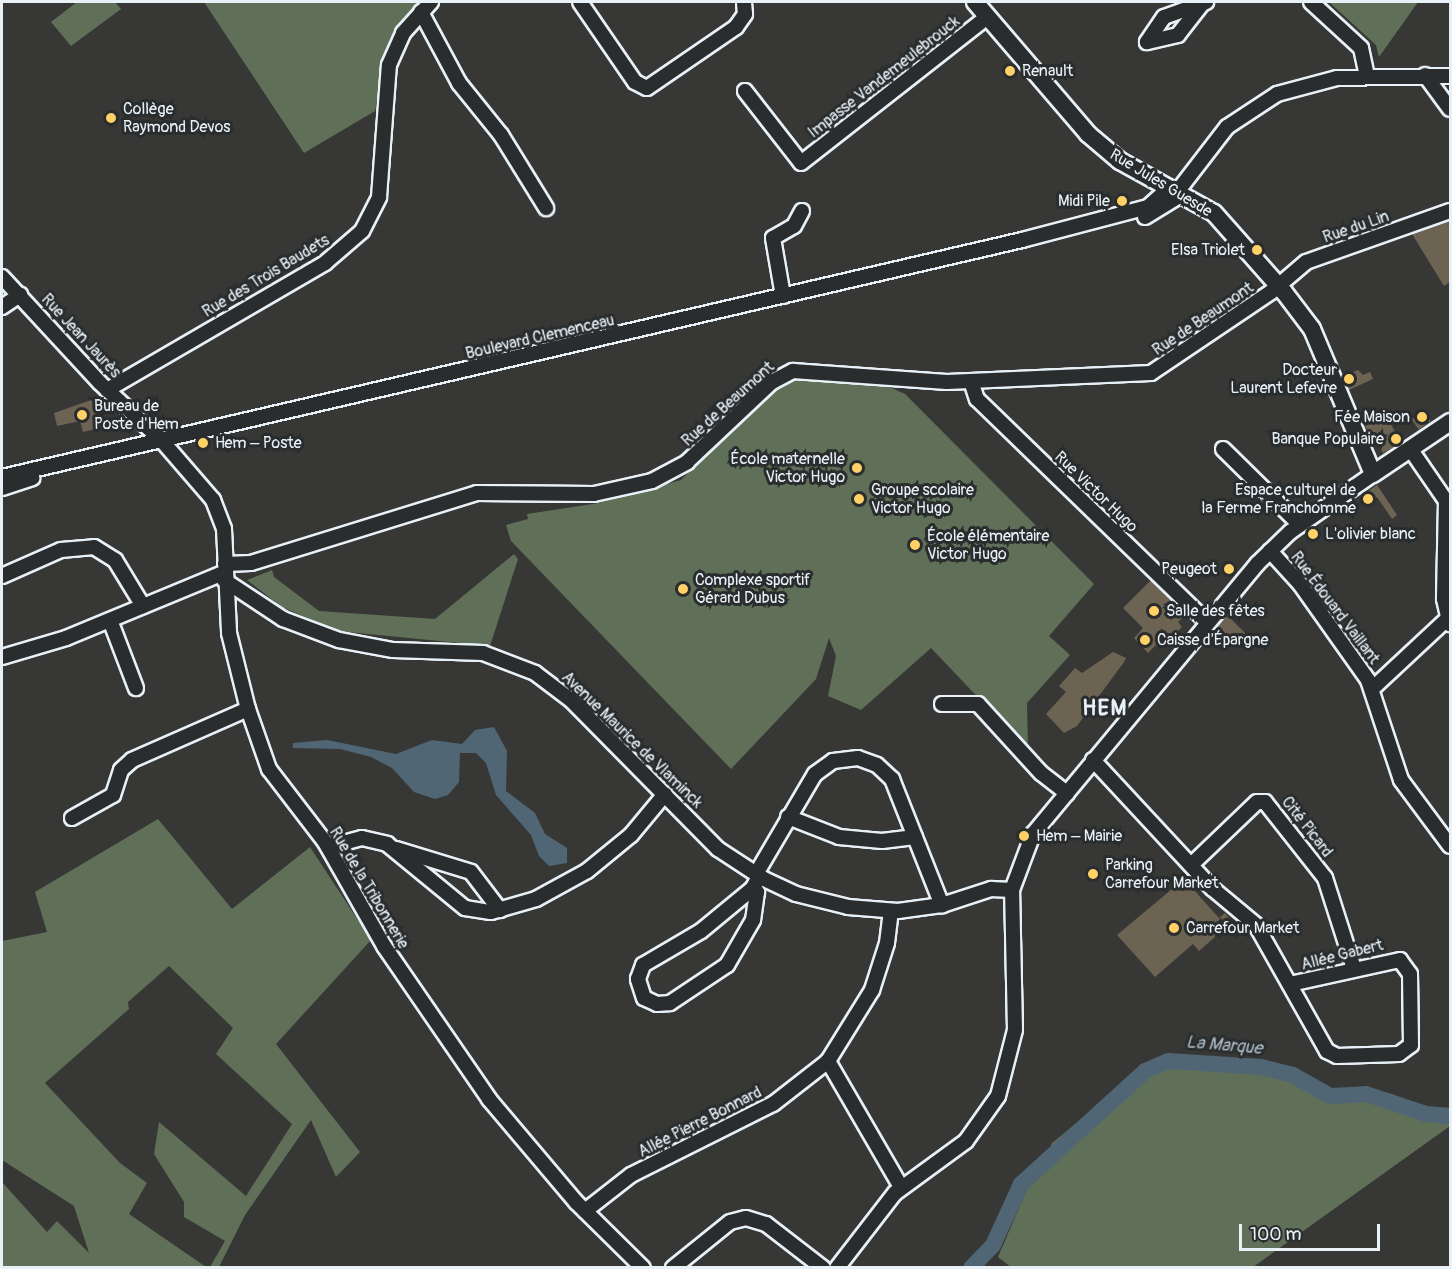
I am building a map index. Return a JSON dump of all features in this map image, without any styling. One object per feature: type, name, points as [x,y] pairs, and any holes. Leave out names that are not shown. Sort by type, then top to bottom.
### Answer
[{"type":"main road","name":"Rue Jules Guesde","points":[[975,2],[1079,126],[1115,158],[1219,218],[1278,286],[1312,329],[1373,474]]},
{"type":"main road","points":[[1373,474],[1450,422]]},
{"type":"street","name":"Rue des Trois Baudets","points":[[107,390],[318,267],[362,231],[378,197],[389,65],[403,33],[432,2]]},
{"type":"street","points":[[580,2],[635,82],[647,88],[736,27],[745,14],[744,2]]},
{"type":"street","points":[[1311,2],[1361,48],[1366,76]]},
{"type":"street","points":[[421,12],[459,83],[501,135],[546,208]]},
{"type":"street","name":"Impasse Vandemeulebrouck","points":[[745,90],[801,163],[987,17]]},
{"type":"street","points":[[1425,75],[1450,69]]},
{"type":"street","points":[[1425,75],[1450,76]]},
{"type":"street","points":[[1425,75],[1450,109]]},
{"type":"street","name":"Boulevard Clemenceau","points":[[2,477],[65,465],[1022,240],[1152,215],[1176,192],[1217,138],[1261,103],[1311,83],[1366,76],[1425,75]]},
{"type":"street","points":[[783,296],[773,237],[795,226],[802,211]]},
{"type":"street","name":"Rue du Lin","points":[[1278,286],[1305,262],[1450,211]]},
{"type":"street","name":"Rue Jean Jaurès","points":[[2,277],[107,390],[163,442]]},
{"type":"street","name":"Rue de Beaumont","points":[[2,657],[110,620],[202,582],[224,576],[251,563],[477,493],[594,494],[652,481],[687,462],[787,372],[971,381],[1150,373],[1278,286]]},
{"type":"street","points":[[2,307],[20,295]]},
{"type":"street","name":"Rue Victor Hugo","points":[[971,381],[977,399],[1207,622]]},
{"type":"street","name":"Rue de la Tribonnerie","points":[[163,442],[216,506],[224,529],[224,576],[228,633],[248,709],[269,769],[328,847],[384,946],[460,1061],[585,1211],[643,1268]]},
{"type":"street","points":[[1223,449],[1300,525]]},
{"type":"street","points":[[1372,689],[1449,621],[1447,506],[1411,450]]},
{"type":"street","name":"Boulevard Clemenceau","points":[[2,489],[65,465]]},
{"type":"street","points":[[837,1268],[902,1187],[972,1135],[1002,1086],[1015,1030],[1012,890],[1029,842],[1093,760],[1207,622],[1270,551],[1300,525],[1373,474]]},
{"type":"street","points":[[2,576],[61,550],[94,547],[115,560],[143,606]]},
{"type":"street","name":"Rue Édouard Vaillant","points":[[1270,551],[1300,584],[1372,689],[1401,780],[1450,846]]},
{"type":"street","name":"Avenue Maurice de Vlaminck","points":[[224,576],[284,619],[339,640],[393,650],[483,653],[522,666],[565,694],[718,849],[756,879],[825,903],[891,911],[942,905],[991,889],[1012,890]]},
{"type":"street","points":[[110,620],[136,688]]},
{"type":"street","points":[[942,704],[978,704],[1041,773],[1067,793]]},
{"type":"street","points":[[72,818],[113,795],[121,770],[132,760],[248,709]]},
{"type":"street","points":[[756,879],[757,892],[753,920],[728,965],[670,1003],[657,1004],[644,998],[638,980],[643,965],[693,937],[756,879],[788,817],[823,766],[858,758],[877,765],[892,779],[942,905]]},
{"type":"street","name":"Allée Gabert","points":[[1093,760],[1191,865],[1256,925],[1330,1054],[1406,1052],[1412,1040],[1407,966],[1392,959],[1290,984]]},
{"type":"street","points":[[392,848],[465,908],[481,913],[500,910],[545,895],[587,871],[624,842],[665,794]]},
{"type":"street","name":"Cité Picard","points":[[1191,865],[1257,802],[1265,802],[1323,874],[1354,969]]},
{"type":"street","points":[[788,817],[839,837],[874,841],[915,837]]},
{"type":"street","points":[[328,847],[362,838],[471,872],[500,910]]},
{"type":"street","name":"Allée Pierre Bonnard","points":[[585,1211],[631,1175],[773,1104],[828,1061],[872,990],[887,943],[891,911]]},
{"type":"street","points":[[828,1061],[902,1187]]},
{"type":"street","points":[[673,1268],[726,1225],[746,1218],[766,1224],[823,1268]]},
{"type":"green space","points":[[77,2],[115,2],[121,9],[71,46],[51,22]]},
{"type":"green space","points":[[204,2],[419,2],[389,43],[375,111],[304,153]]},
{"type":"green space","points":[[1329,2],[1418,2],[1379,57],[1376,45]]},
{"type":"green space","points":[[788,376],[876,381],[905,394],[1094,584],[1049,636],[1070,655],[1027,703],[1028,750],[931,648],[861,710],[828,696],[836,656],[829,638],[816,679],[731,769],[511,541],[506,525],[528,519],[527,514],[599,503],[681,480]]},
{"type":"green space","points":[[514,554],[518,559],[490,646],[338,631],[282,607],[247,580],[272,570],[274,577],[319,611],[435,619]]},
{"type":"green space","points":[[158,819],[232,909],[310,847],[371,940],[276,1044],[360,1152],[336,1177],[311,1120],[245,1215],[219,1267],[210,1267],[225,1241],[184,1217],[184,1202],[154,1154],[159,1122],[246,1196],[292,1124],[216,1054],[233,1028],[169,966],[128,1002],[129,1009],[45,1083],[120,1163],[147,1183],[129,1214],[206,1267],[2,1267],[2,1182],[47,1232],[57,1221],[89,1253],[74,1206],[2,1160],[2,941],[47,932],[35,892]]},
{"type":"green space","points":[[1192,1057],[1286,1067],[1332,1091],[1389,1093],[1436,1111],[1450,1108],[1450,1126],[1253,1267],[1012,1268],[998,1257],[1027,1189],[1054,1164],[1051,1144],[1155,1058]]},
{"type":"water","points":[[494,727],[507,751],[506,791],[535,813],[545,834],[567,848],[567,863],[549,866],[539,856],[531,835],[496,795],[486,763],[476,753],[460,753],[459,782],[448,795],[435,799],[414,792],[392,768],[371,757],[340,749],[293,748],[293,743],[327,740],[396,754],[432,740],[462,744],[475,730]]},
{"type":"building","points":[[1450,220],[1450,282],[1444,286],[1412,234]]},
{"type":"building","points":[[1358,370],[1363,375],[1370,372],[1373,379],[1349,390],[1343,376]]},
{"type":"building","name":"Bureau de Poste d'Hem","points":[[97,398],[104,427],[83,432],[80,421],[57,426],[54,413]]},
{"type":"building","name":"Fée Maison","points":[[1424,411],[1431,421],[1419,429],[1412,420]]},
{"type":"building","points":[[1386,417],[1402,442],[1383,453],[1365,426]]},
{"type":"building","name":"Espace culturel de la Ferme Franchomme","points":[[1377,485],[1397,515],[1392,519],[1377,497],[1367,504],[1361,496]]},
{"type":"building","name":"Salle des fêtes","points":[[1151,580],[1186,614],[1178,622],[1182,627],[1163,646],[1159,642],[1148,653],[1134,638],[1143,628],[1123,608]]},
{"type":"building","points":[[1227,615],[1256,644],[1250,649],[1244,642],[1237,647],[1218,626]]},
{"type":"building","points":[[1113,652],[1126,658],[1124,662],[1077,726],[1064,733],[1046,714],[1066,692],[1059,686],[1075,668],[1082,673]]},
{"type":"building","name":"Carrefour Market","points":[[1184,879],[1219,918],[1225,913],[1232,922],[1199,951],[1193,944],[1155,977],[1117,935]]},
{"type":"waterway","name":"La Marque","points":[[971,1268],[993,1245],[1021,1184],[1145,1071],[1168,1061],[1261,1067],[1293,1075],[1330,1096],[1366,1094],[1426,1114],[1450,1116]]},
{"type":"place","name":"Renault","points":[[1010,71]]},
{"type":"place","name":"Collège Raymond Devos","points":[[111,118]]},
{"type":"place","name":"Midi Pile","points":[[1122,201]]},
{"type":"place","name":"Elsa Triolet","points":[[1257,250]]},
{"type":"place","name":"Docteur Laurent Lefevre","points":[[1349,379]]},
{"type":"place","name":"Bureau de Poste d'Hem","points":[[82,415]]},
{"type":"place","name":"Fée Maison","points":[[1422,417]]},
{"type":"place","name":"Banque Populaire","points":[[1396,439]]},
{"type":"place","name":"Hem – Poste","points":[[203,443]]},
{"type":"place","name":"École maternelle Victor Hugo","points":[[857,468]]},
{"type":"place","name":"Groupe scolaire Victor Hugo","points":[[859,499]]},
{"type":"place","name":"Espace culturel de la Ferme Franchomme","points":[[1368,499]]},
{"type":"place","name":"L'olivier blanc","points":[[1313,534]]},
{"type":"place","name":"École élémentaire Victor Hugo","points":[[915,545]]},
{"type":"place","name":"Peugeot","points":[[1229,569]]},
{"type":"place","name":"Complexe sportif Gérard Dubus","points":[[683,589]]},
{"type":"place","name":"Salle des fêtes","points":[[1154,611]]},
{"type":"place","name":"Caisse d'Épargne","points":[[1145,640]]},
{"type":"place","name":"Hem – Mairie","points":[[1024,836]]},
{"type":"place","name":"Parking Carrefour Market","points":[[1093,874]]},
{"type":"place","name":"Carrefour Market","points":[[1174,928]]},
{"type":"district","name":"HEM","points":[[1105,709]]}]
